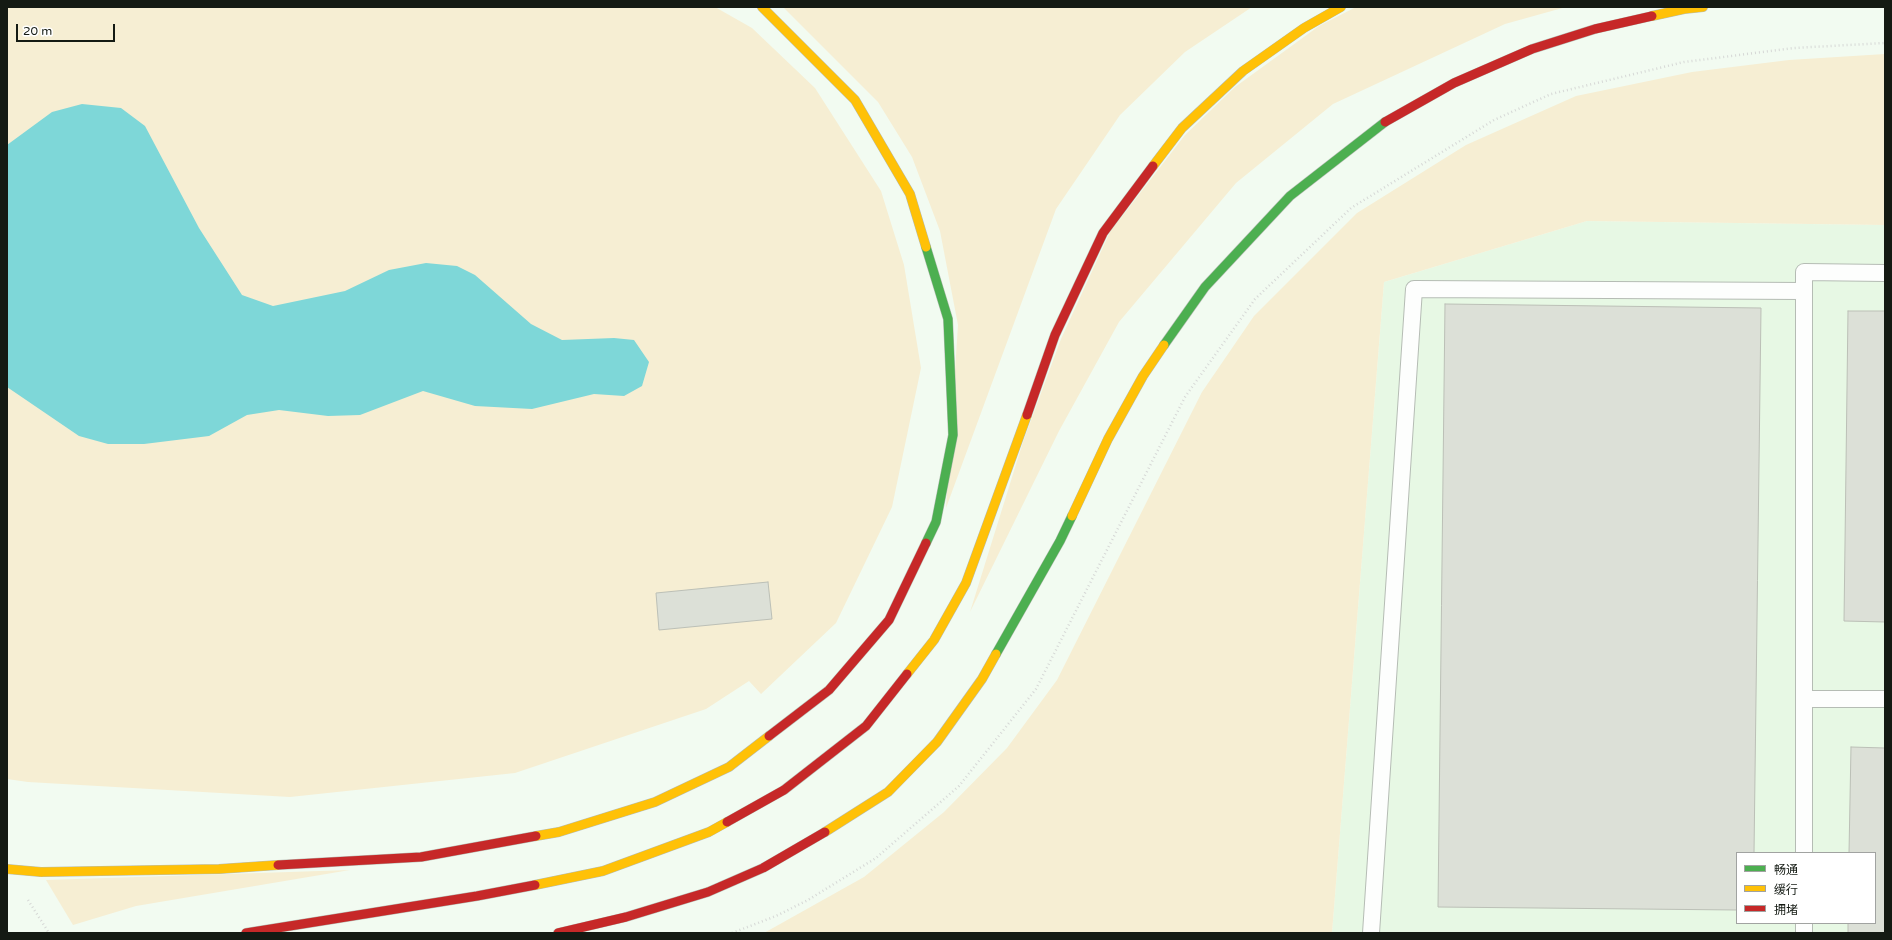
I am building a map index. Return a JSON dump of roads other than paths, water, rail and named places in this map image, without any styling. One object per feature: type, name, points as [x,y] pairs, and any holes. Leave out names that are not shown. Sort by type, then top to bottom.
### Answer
[{"type":"main road","points":[[7,869],[41,872],[219,869],[421,857],[559,832],[655,802],[729,767],[829,690],[889,620],[936,522],[953,435],[948,319],[910,194],[855,100],[762,7]]},
{"type":"main road","points":[[246,933],[477,896],[603,871],[709,832],[784,790],[866,726],[934,640],[966,583],[998,498],[1055,335],[1103,232],[1182,128],[1243,71],[1304,28],[1340,7]]},
{"type":"main road","points":[[558,933],[626,917],[708,892],[763,868],[888,792],[937,742],[982,679],[1060,541],[1108,439],[1143,376],[1205,287],[1290,196],[1384,122],[1454,83],[1532,49],[1595,29],[1684,9],[1703,7]]},
{"type":"lane","points":[[1804,852],[1804,272],[1885,273]]},
{"type":"lane","points":[[1371,933],[1414,289],[1804,292]]},
{"type":"lane","points":[[1804,699],[1885,699]]},
{"type":"water","points":[[82,104],[121,108],[145,126],[199,228],[242,295],[273,306],[345,291],[389,270],[426,263],[457,266],[475,275],[531,324],[562,340],[614,338],[634,340],[649,362],[642,386],[624,396],[594,394],[532,409],[475,406],[423,391],[360,415],[328,416],[279,410],[247,415],[209,436],[144,444],[108,444],[79,436],[7,387],[7,145],[52,112]]}]
